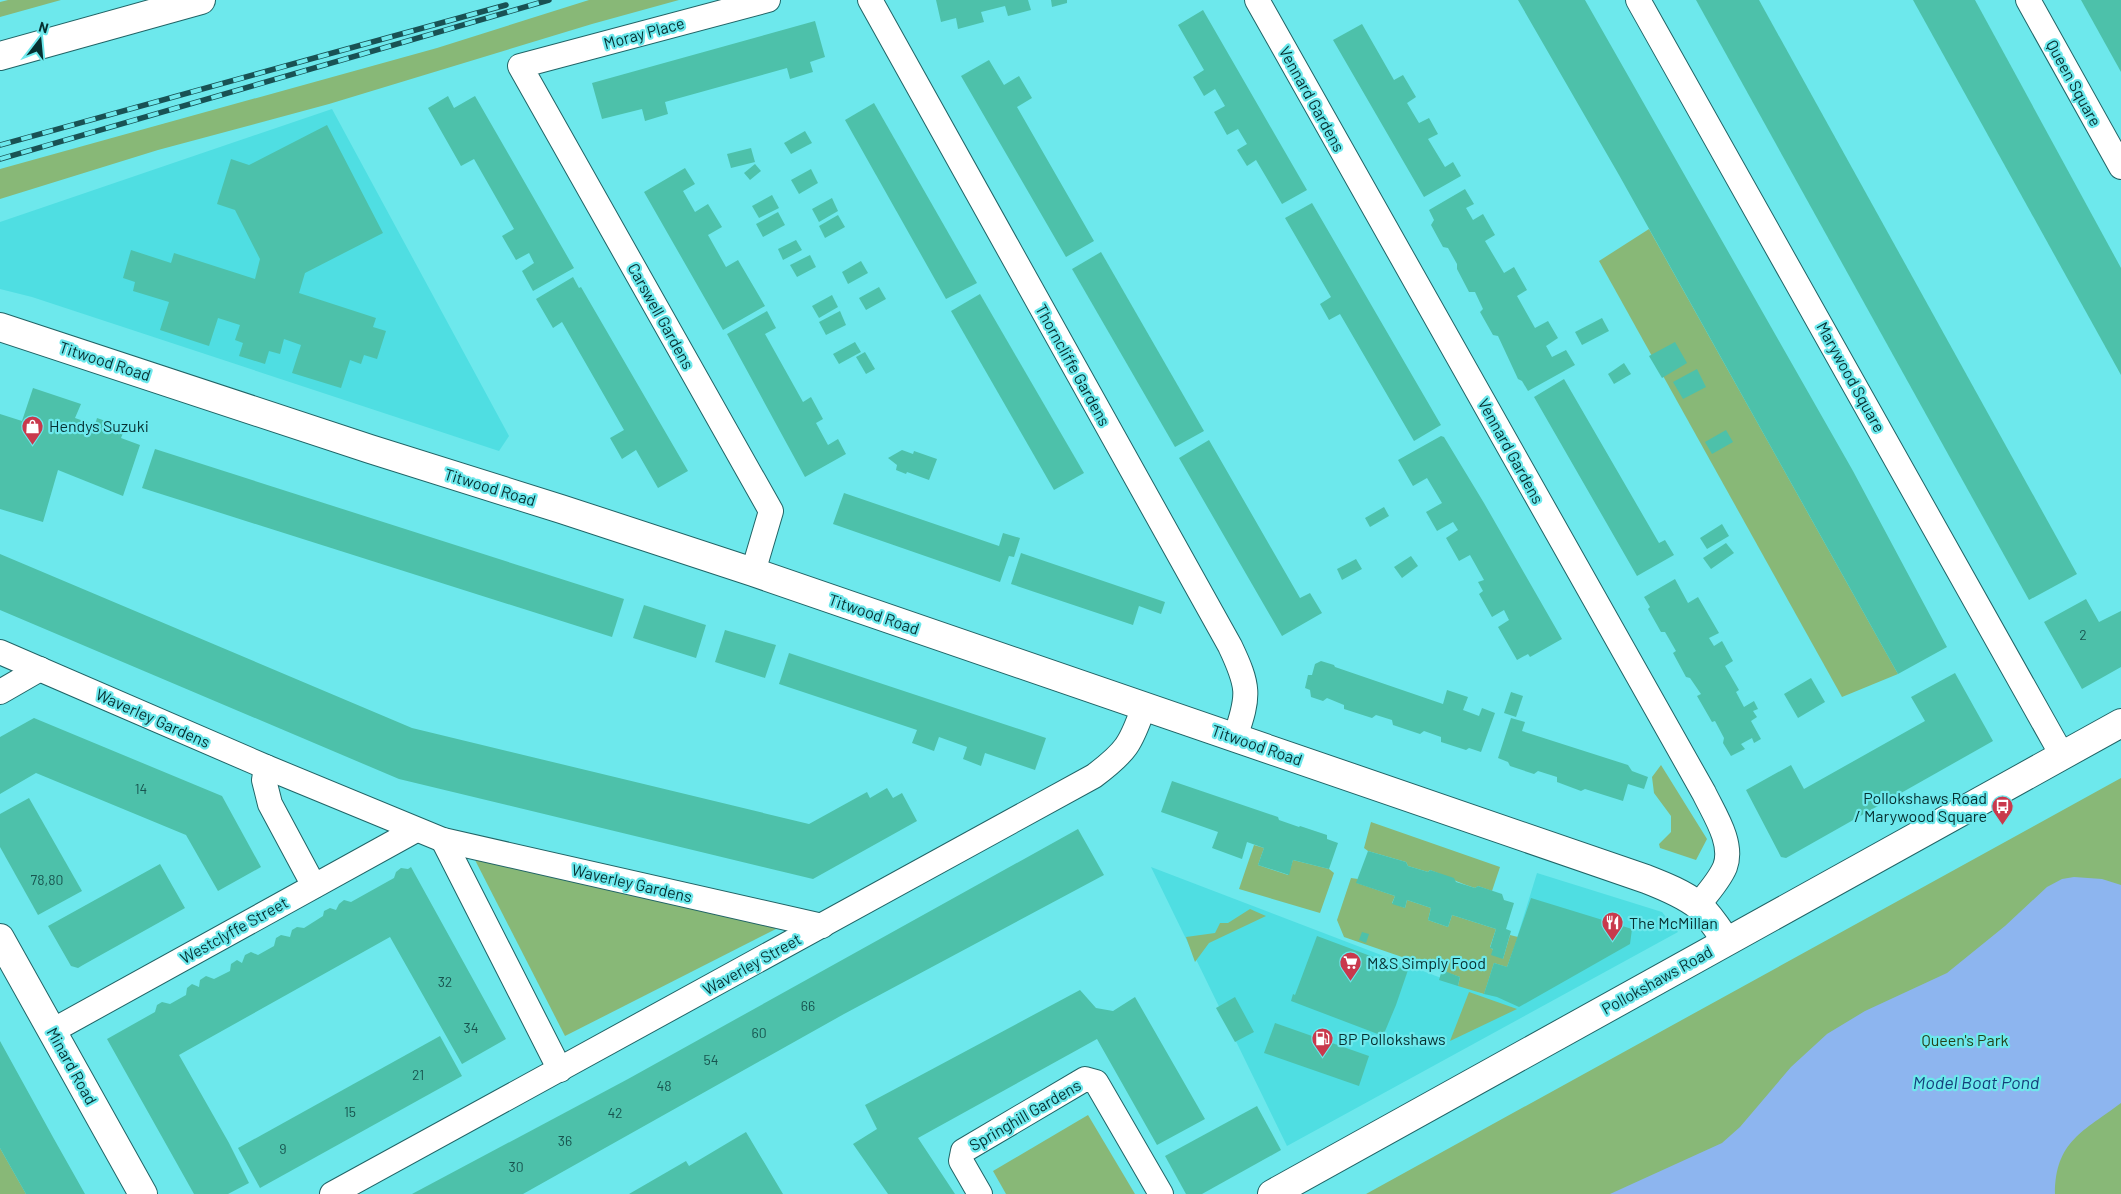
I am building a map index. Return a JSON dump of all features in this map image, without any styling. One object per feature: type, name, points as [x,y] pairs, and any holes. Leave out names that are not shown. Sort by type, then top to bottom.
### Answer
[{"type":"street","points":[[0,56],[201,0]]},
{"type":"street","name":"Moray Place","points":[[520,66],[768,0]]},
{"type":"street","name":"Thorncliffe Gardens","points":[[870,0],[1230,646],[1246,686],[1245,710],[1235,738]]},
{"type":"street","name":"Vennard Gardens","points":[[1257,0],[1704,793],[1725,839],[1727,853],[1725,866],[1698,905]]},
{"type":"street","name":"Marywood Square","points":[[1638,0],[2062,755]]},
{"type":"street","name":"Queen Square","points":[[2028,0],[2121,167]]},
{"type":"street","name":"Carswell Gardens","points":[[520,66],[771,511],[753,572]]},
{"type":"street","name":"Titwood Road","points":[[0,327],[753,572],[1646,878],[1698,905],[1726,941]]},
{"type":"street","name":"Waverley Gardens","points":[[0,652],[266,767],[443,840],[822,926]]},
{"type":"street","points":[[0,692],[40,669]]},
{"type":"street","name":"Waverley Street","points":[[332,1194],[1094,776],[1115,760],[1127,747],[1144,706]]},
{"type":"street","name":"Pollokshaws Road","points":[[1272,1194],[2121,723]]},
{"type":"street","points":[[266,767],[264,780],[270,804],[314,886]]},
{"type":"street","name":"Westclyffe Street","points":[[52,1030],[416,830]]},
{"type":"street","points":[[443,840],[560,1070]]},
{"type":"street","name":"Minard Road","points":[[0,938],[143,1194]]},
{"type":"street","name":"Springhill Gardens","points":[[980,1194],[961,1161],[963,1151],[1085,1079],[1096,1082],[1161,1194]]},
{"type":"shaded area","points":[[332,109],[509,436],[499,451],[32,297],[0,289],[0,222]]},
{"type":"shaded area","points":[[1151,867],[1483,994],[1494,963],[1508,967],[1537,873],[1662,912],[1678,932],[1287,1146]]},
{"type":"green space","points":[[8,0],[61,0],[0,17],[0,2]]},
{"type":"green space","points":[[589,0],[679,0],[592,24],[329,104],[158,150],[0,199],[0,169],[437,48]]},
{"type":"green space","points":[[1649,229],[1898,674],[1842,697],[1599,261]]},
{"type":"green space","points":[[1661,765],[1707,839],[1696,860],[1660,848],[1659,844],[1671,832],[1671,816],[1654,793],[1652,777]]},
{"type":"green space","name":"Queen's Park","points":[[2121,778],[2121,1194],[1366,1194],[2034,826]]},
{"type":"green space","points":[[1371,822],[1500,867],[1492,891],[1478,886],[1475,888],[1430,870],[1428,872],[1408,866],[1406,862],[1368,851],[1364,848]]},
{"type":"green space","points":[[1254,845],[1264,848],[1258,865],[1288,875],[1293,860],[1329,869],[1334,873],[1320,913],[1239,889]]},
{"type":"green space","points":[[474,858],[778,928],[565,1036]]},
{"type":"green space","points":[[1351,878],[1358,879],[1357,883],[1395,896],[1392,903],[1405,908],[1407,900],[1431,908],[1428,920],[1448,927],[1452,915],[1496,929],[1490,947],[1503,959],[1510,935],[1518,937],[1507,967],[1494,963],[1484,994],[1458,986],[1460,977],[1344,937],[1337,920]]},
{"type":"green space","points":[[1250,909],[1266,916],[1209,943],[1195,962],[1186,937],[1215,933],[1220,923],[1228,923]]},
{"type":"green space","points":[[1469,992],[1517,1009],[1450,1041]]},
{"type":"green space","points":[[1088,1115],[1135,1194],[1006,1194],[993,1171]]},
{"type":"green space","points":[[0,1148],[26,1194],[0,1194]]},
{"type":"water","name":"Model Boat Pond","points":[[2074,877],[2102,879],[2121,885],[2121,1103],[2084,1130],[2066,1149],[2056,1176],[2055,1194],[1610,1194],[1722,1143],[1740,1127],[1791,1067],[1827,1034],[1865,1011],[1947,973],[2005,926],[2047,887],[2062,879]]},
{"type":"building","points":[[936,0],[1028,0],[1031,10],[1008,16],[1005,6],[981,12],[984,22],[958,29],[956,18],[941,22]]},
{"type":"building","points":[[1051,0],[1067,0],[1067,3],[1052,7]]},
{"type":"building","points":[[1518,0],[1585,0],[1853,471],[1947,647],[1898,674],[1619,175]]},
{"type":"building","points":[[1696,0],[1759,0],[2077,574],[2029,600]]},
{"type":"building","points":[[1913,0],[1975,0],[2121,268],[2121,375]]},
{"type":"building","points":[[2081,0],[2121,0],[2121,72]]},
{"type":"building","points":[[1203,10],[1307,190],[1282,204],[1256,160],[1247,166],[1237,150],[1247,144],[1238,129],[1227,135],[1214,112],[1225,106],[1215,89],[1204,96],[1193,77],[1204,70],[1178,25]]},
{"type":"building","points":[[815,21],[825,57],[810,62],[813,72],[790,79],[787,68],[665,102],[668,114],[645,121],[642,109],[602,119],[592,83]]},
{"type":"building","points":[[1362,24],[1394,80],[1403,75],[1416,97],[1407,103],[1419,123],[1429,118],[1438,134],[1428,139],[1445,167],[1453,162],[1461,176],[1424,197],[1333,40]]},
{"type":"building","points":[[989,60],[1004,85],[1019,76],[1032,98],[1017,107],[1094,241],[1066,257],[961,76]]},
{"type":"building","points":[[448,96],[454,108],[475,96],[574,268],[533,291],[522,271],[534,263],[529,253],[516,260],[502,236],[514,229],[474,159],[461,166],[428,108]]},
{"type":"building","points":[[874,103],[977,283],[946,299],[845,120]]},
{"type":"building","points":[[327,125],[383,233],[305,273],[299,293],[376,318],[373,327],[386,331],[377,359],[364,355],[361,364],[350,360],[341,388],[292,373],[301,345],[284,339],[280,354],[269,351],[265,364],[239,356],[243,343],[235,340],[240,325],[218,318],[209,346],[160,330],[169,302],[133,291],[135,282],[123,278],[131,250],[171,263],[174,253],[255,279],[260,259],[235,210],[217,204],[231,159],[249,165]]},
{"type":"building","points":[[805,131],[812,143],[791,154],[784,143]]},
{"type":"building","points":[[751,148],[755,162],[731,168],[727,154]]},
{"type":"building","points":[[755,164],[761,171],[750,180],[744,173]]},
{"type":"building","points":[[685,168],[695,184],[683,191],[695,212],[708,204],[722,227],[708,235],[726,267],[738,260],[765,306],[723,330],[644,192]]},
{"type":"building","points":[[811,169],[818,183],[799,194],[791,180]]},
{"type":"building","points":[[1465,189],[1474,204],[1466,208],[1473,220],[1483,214],[1495,235],[1485,241],[1504,273],[1514,267],[1527,290],[1517,296],[1535,328],[1548,321],[1558,338],[1546,346],[1552,357],[1566,350],[1575,365],[1528,391],[1522,381],[1518,379],[1498,336],[1493,335],[1480,312],[1483,309],[1475,292],[1469,292],[1448,248],[1443,247],[1431,225],[1434,220],[1429,210]]},
{"type":"building","points":[[772,195],[779,208],[759,218],[752,206]]},
{"type":"building","points":[[832,198],[838,211],[819,222],[812,209]]},
{"type":"building","points":[[1312,203],[1441,425],[1414,441],[1340,314],[1329,320],[1320,304],[1331,297],[1285,218]]},
{"type":"building","points":[[778,212],[785,225],[763,237],[756,224]]},
{"type":"building","points":[[838,215],[845,227],[825,238],[819,226]]},
{"type":"building","points":[[796,240],[802,250],[783,260],[778,249]]},
{"type":"building","points":[[1101,252],[1204,431],[1175,447],[1072,269]]},
{"type":"building","points":[[810,255],[816,267],[797,277],[790,265]]},
{"type":"building","points":[[861,261],[868,273],[848,284],[842,272]]},
{"type":"building","points":[[573,277],[579,288],[581,287],[688,471],[658,488],[636,450],[622,459],[610,438],[624,430],[562,322],[553,328],[536,299]]},
{"type":"building","points":[[879,287],[886,299],[866,310],[859,298]]},
{"type":"building","points":[[980,294],[1084,473],[1054,490],[951,311]]},
{"type":"building","points":[[832,295],[838,307],[819,318],[812,306]]},
{"type":"building","points":[[767,311],[776,328],[765,334],[803,402],[811,397],[823,419],[816,423],[828,445],[838,439],[846,454],[805,477],[727,334]]},
{"type":"building","points":[[840,311],[846,325],[826,335],[819,322]]},
{"type":"building","points":[[1602,318],[1609,331],[1582,345],[1575,332]]},
{"type":"building","points":[[855,342],[861,352],[839,364],[833,354]]},
{"type":"building","points":[[1675,342],[1687,363],[1662,378],[1649,356]]},
{"type":"building","points":[[865,352],[875,369],[866,374],[856,357]]},
{"type":"building","points":[[1624,363],[1631,374],[1614,384],[1608,374]]},
{"type":"building","points":[[1697,369],[1706,387],[1683,399],[1673,382]]},
{"type":"building","points":[[1564,379],[1659,543],[1665,540],[1674,555],[1637,576],[1534,397]]},
{"type":"building","name":"Hendys Suzuki","points":[[33,388],[81,404],[75,418],[95,425],[97,418],[125,428],[121,438],[140,445],[123,496],[58,470],[43,522],[0,509],[0,414],[22,421]]},
{"type":"building","points":[[1726,430],[1733,442],[1712,454],[1705,442]]},
{"type":"building","points":[[1441,436],[1444,437],[1484,503],[1562,639],[1530,657],[1528,654],[1517,660],[1498,627],[1509,620],[1504,610],[1492,617],[1479,594],[1483,591],[1478,582],[1484,580],[1470,555],[1459,561],[1446,538],[1458,530],[1453,522],[1437,531],[1426,512],[1442,503],[1427,478],[1413,486],[1398,460]]},
{"type":"building","points":[[1209,440],[1300,598],[1310,593],[1322,613],[1282,636],[1179,458]]},
{"type":"building","points":[[155,449],[624,599],[612,637],[142,488]]},
{"type":"building","points":[[902,450],[913,454],[914,451],[937,459],[929,480],[896,470],[897,465],[888,458]]},
{"type":"building","points":[[844,493],[999,546],[1003,533],[1020,538],[1014,557],[1009,556],[1000,582],[833,524]]},
{"type":"building","points":[[1384,507],[1389,516],[1370,527],[1365,518]]},
{"type":"building","points":[[1722,524],[1729,536],[1707,549],[1700,538]]},
{"type":"building","points":[[1726,543],[1734,553],[1711,569],[1703,558]]},
{"type":"building","points":[[1021,553],[1165,602],[1161,614],[1139,606],[1133,625],[1011,584]]},
{"type":"building","points":[[0,554],[412,728],[809,824],[867,792],[870,798],[887,788],[893,798],[902,793],[917,821],[813,879],[399,779],[0,610]]},
{"type":"building","points":[[1411,556],[1418,566],[1402,578],[1394,567]]},
{"type":"building","points":[[1356,559],[1362,569],[1342,580],[1337,569]]},
{"type":"building","points":[[1675,579],[1688,603],[1698,597],[1719,633],[1709,638],[1714,646],[1722,641],[1733,661],[1725,666],[1739,690],[1736,692],[1744,707],[1754,701],[1758,709],[1753,711],[1757,717],[1751,721],[1761,739],[1754,743],[1752,738],[1741,744],[1745,749],[1731,756],[1723,743],[1724,738],[1715,721],[1712,722],[1697,696],[1701,694],[1690,678],[1686,677],[1673,653],[1676,651],[1665,632],[1661,632],[1648,609],[1650,607],[1644,597]]},
{"type":"building","points":[[2086,599],[2099,622],[2121,611],[2121,667],[2082,689],[2044,622]]},
{"type":"building","points":[[644,605],[706,625],[696,658],[633,638]]},
{"type":"building","points":[[725,630],[776,645],[765,678],[715,662]]},
{"type":"building","points":[[789,653],[1046,738],[1035,770],[985,753],[981,766],[963,759],[967,747],[939,737],[934,751],[912,743],[917,730],[779,684]]},
{"type":"building","points":[[1321,661],[1443,704],[1447,690],[1468,697],[1463,710],[1479,716],[1482,708],[1495,713],[1481,752],[1469,748],[1466,750],[1441,742],[1441,737],[1424,731],[1420,734],[1393,725],[1392,720],[1376,715],[1372,718],[1344,709],[1344,705],[1327,698],[1323,701],[1311,697],[1310,690],[1305,688],[1308,675],[1312,675],[1315,664]]},
{"type":"building","points":[[1955,673],[1993,741],[1786,858],[1781,857],[1746,790],[1791,765],[1804,789],[1925,721],[1911,697]]},
{"type":"building","points":[[1811,678],[1825,702],[1798,718],[1784,694]]},
{"type":"building","points":[[1511,692],[1523,696],[1516,717],[1504,713]]},
{"type":"building","points":[[34,718],[222,796],[261,867],[218,891],[186,835],[36,773],[0,794],[0,737]]},
{"type":"building","points":[[1511,718],[1525,722],[1522,731],[1628,765],[1632,771],[1648,777],[1644,789],[1628,784],[1623,801],[1585,789],[1581,791],[1557,782],[1557,777],[1538,771],[1534,774],[1510,766],[1508,762],[1498,758]]},
{"type":"building","points":[[1172,781],[1278,817],[1279,820],[1299,827],[1327,835],[1327,839],[1338,843],[1329,869],[1293,860],[1289,875],[1258,865],[1264,848],[1247,842],[1242,859],[1212,848],[1218,832],[1161,812]]},
{"type":"building","points":[[29,798],[82,891],[38,915],[0,847],[0,814]]},
{"type":"building","points":[[1078,829],[1104,875],[844,1014],[523,1194],[412,1194],[628,1079]]},
{"type":"building","points":[[1368,851],[1406,862],[1408,866],[1428,872],[1430,870],[1454,878],[1456,882],[1475,888],[1478,886],[1502,894],[1504,900],[1514,903],[1506,929],[1511,931],[1503,959],[1491,955],[1493,949],[1490,948],[1496,929],[1452,915],[1448,927],[1428,920],[1431,908],[1407,900],[1405,908],[1392,904],[1395,896],[1356,883]]},
{"type":"building","points":[[160,864],[185,908],[78,968],[71,966],[48,926]]},
{"type":"building","points":[[411,867],[506,1039],[462,1064],[390,937],[179,1055],[229,1143],[249,1183],[228,1194],[194,1194],[107,1039],[155,1012],[157,1005],[162,1002],[170,1004],[186,995],[187,988],[192,984],[199,987],[200,980],[206,976],[214,979],[230,971],[231,964],[237,960],[242,963],[245,955],[251,952],[258,955],[274,946],[276,938],[281,935],[290,937],[292,930],[297,927],[304,928],[323,916],[324,911],[330,908],[336,910],[344,900],[351,902],[394,878],[396,872],[401,868],[408,869]]},
{"type":"building","points":[[1531,898],[1632,929],[1630,944],[1519,1007],[1497,997],[1484,994],[1494,963],[1507,967]]},
{"type":"building","points":[[1362,932],[1369,934],[1366,943],[1359,940]]},
{"type":"building","name":"M&S Simply Food","points":[[1317,936],[1408,970],[1383,1036],[1291,1001]]},
{"type":"building","points":[[1442,970],[1460,977],[1458,986],[1439,980]]},
{"type":"building","points":[[1080,990],[1096,1008],[1113,1011],[1135,997],[1205,1119],[1157,1145],[1097,1039],[918,1138],[955,1194],[888,1194],[853,1144],[877,1129],[865,1105]]},
{"type":"building","points":[[1235,997],[1254,1032],[1235,1042],[1216,1008]]},
{"type":"building","points":[[1275,1023],[1369,1056],[1359,1086],[1264,1053]]},
{"type":"building","points":[[440,1036],[462,1076],[260,1188],[238,1148]]},
{"type":"building","points":[[0,1041],[85,1194],[26,1194],[0,1148]]},
{"type":"building","points":[[1257,1106],[1281,1150],[1202,1194],[1186,1194],[1165,1156]]},
{"type":"building","points":[[746,1132],[783,1194],[629,1194],[686,1161],[689,1166]]},
{"type":"railway","points":[[0,159],[549,0]]},
{"type":"railway","points":[[0,145],[506,5]]},
{"type":"place","name":"Hendys Suzuki","points":[[33,445]]},
{"type":"place","name":"Pollokshaws Road / Marywood Square","points":[[2003,826]]},
{"type":"place","name":"The McMillan","points":[[1613,942]]},
{"type":"place","name":"M&S Simply Food","points":[[1351,982]]},
{"type":"place","name":"BP Pollokshaws","points":[[1322,1058]]}]
